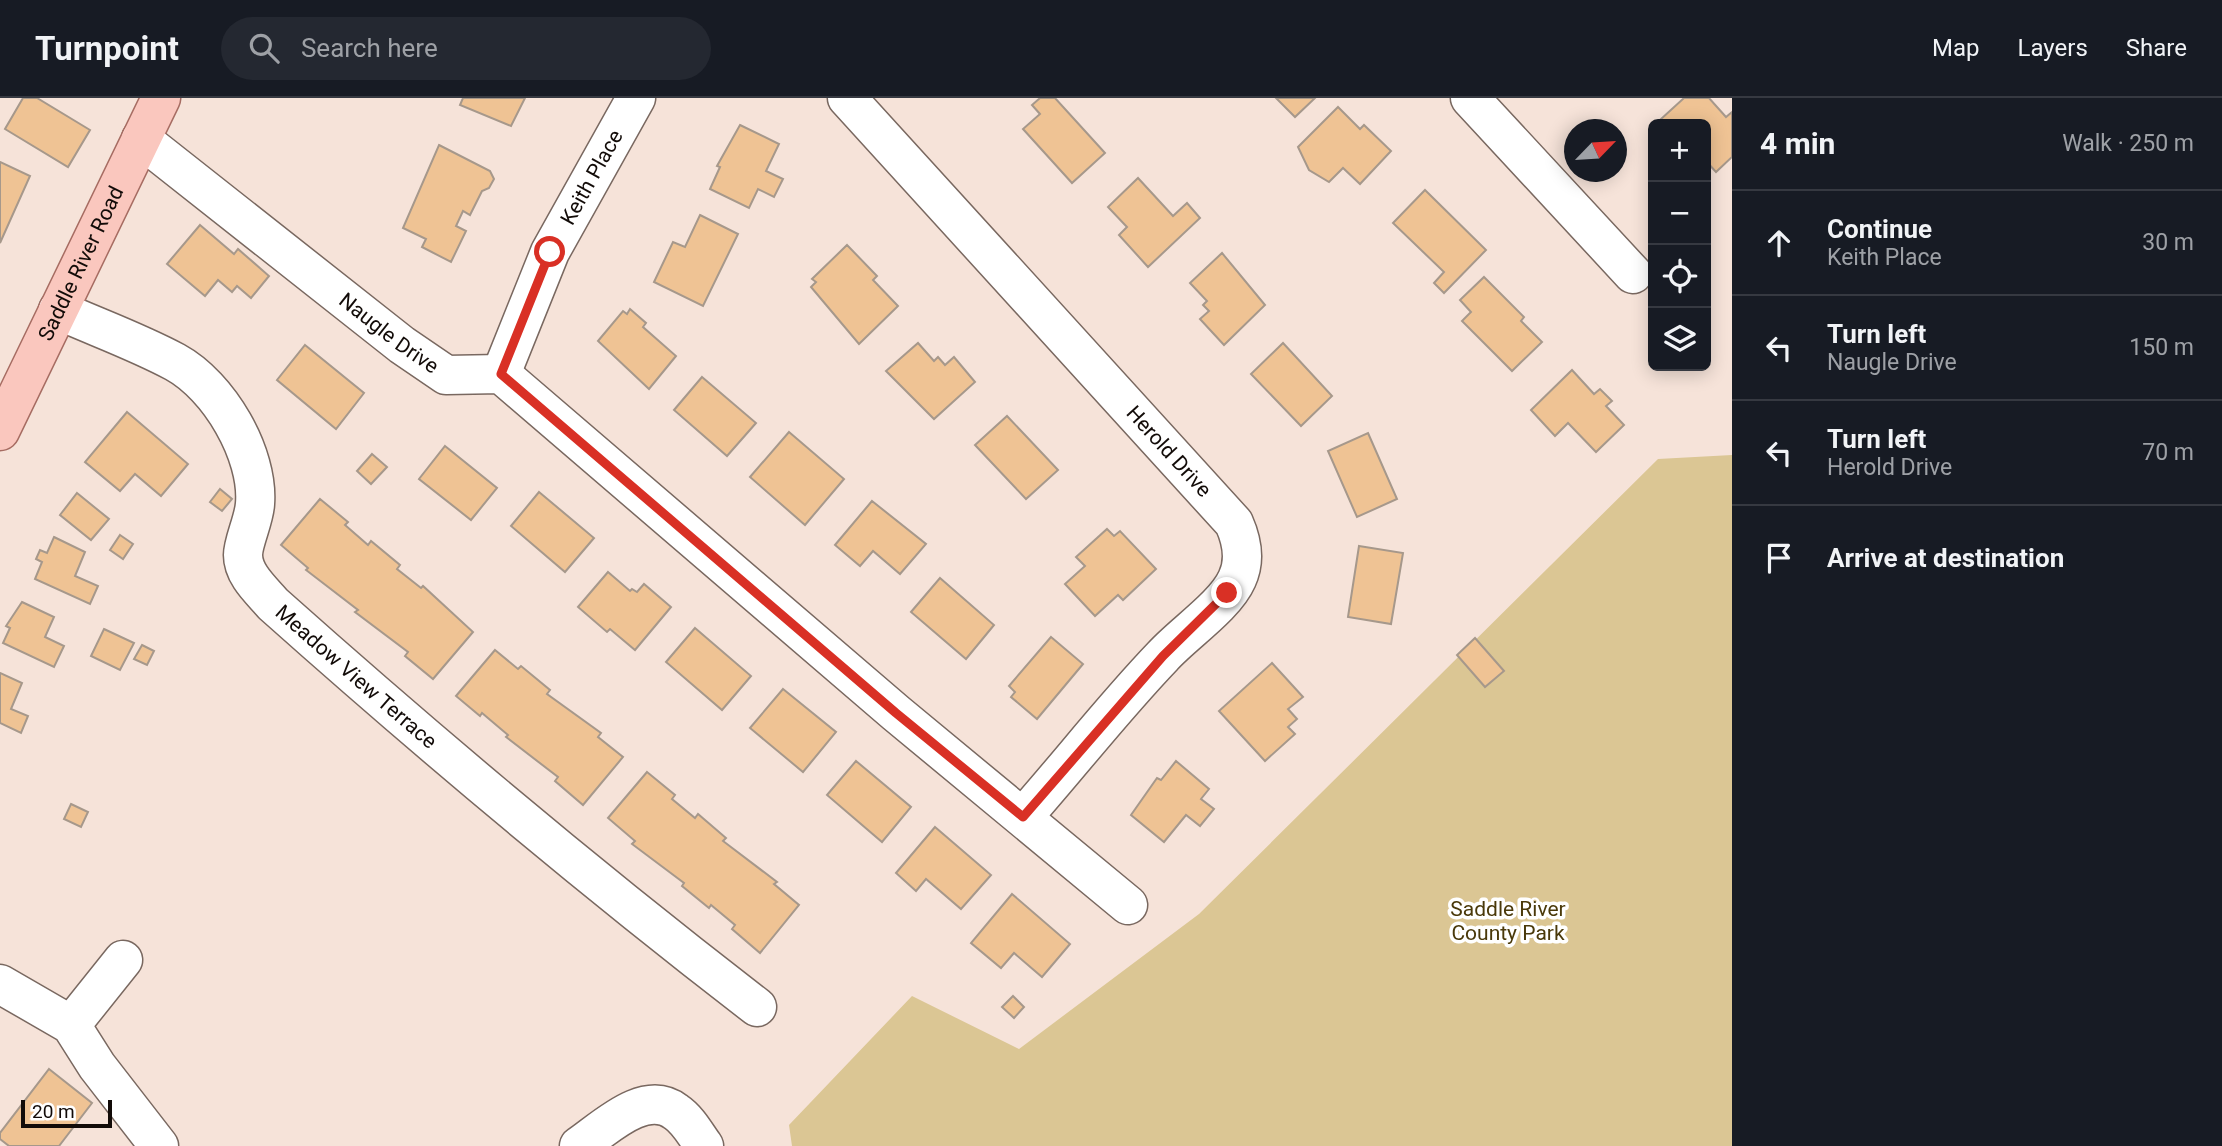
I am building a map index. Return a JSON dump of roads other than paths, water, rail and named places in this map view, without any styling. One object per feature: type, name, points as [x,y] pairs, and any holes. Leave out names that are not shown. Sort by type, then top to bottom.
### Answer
[{"type":"main road","name":"Saddle River Road","points":[[0,431],[161,98]]},
{"type":"street","name":"Keith Place","points":[[501,374],[550,252],[636,98]]},
{"type":"street","name":"Herold Drive","points":[[847,98],[1234,523],[1241,540],[1242,562],[1237,580],[1227,593],[1163,656],[1023,817]]},
{"type":"street","points":[[1470,98],[1633,274]]},
{"type":"street","name":"Naugle Drive","points":[[141,139],[402,345],[435,367],[446,374],[501,374]]},
{"type":"street","name":"Meadow View Terrace","points":[[58,310],[177,363],[206,389],[234,423],[250,456],[256,501],[243,555],[249,575],[273,604],[525,822],[624,904],[757,1007]]},
{"type":"street","points":[[501,374],[896,713],[1128,905]]},
{"type":"street","points":[[71,1025],[123,960]]},
{"type":"street","points":[[0,984],[71,1025],[97,1066],[159,1146]]},
{"type":"street","points":[[579,1146],[634,1108],[656,1105],[675,1111],[704,1146]]},
{"type":"park label","name":"Saddle River County Park","points":[[1508,921]]}]
